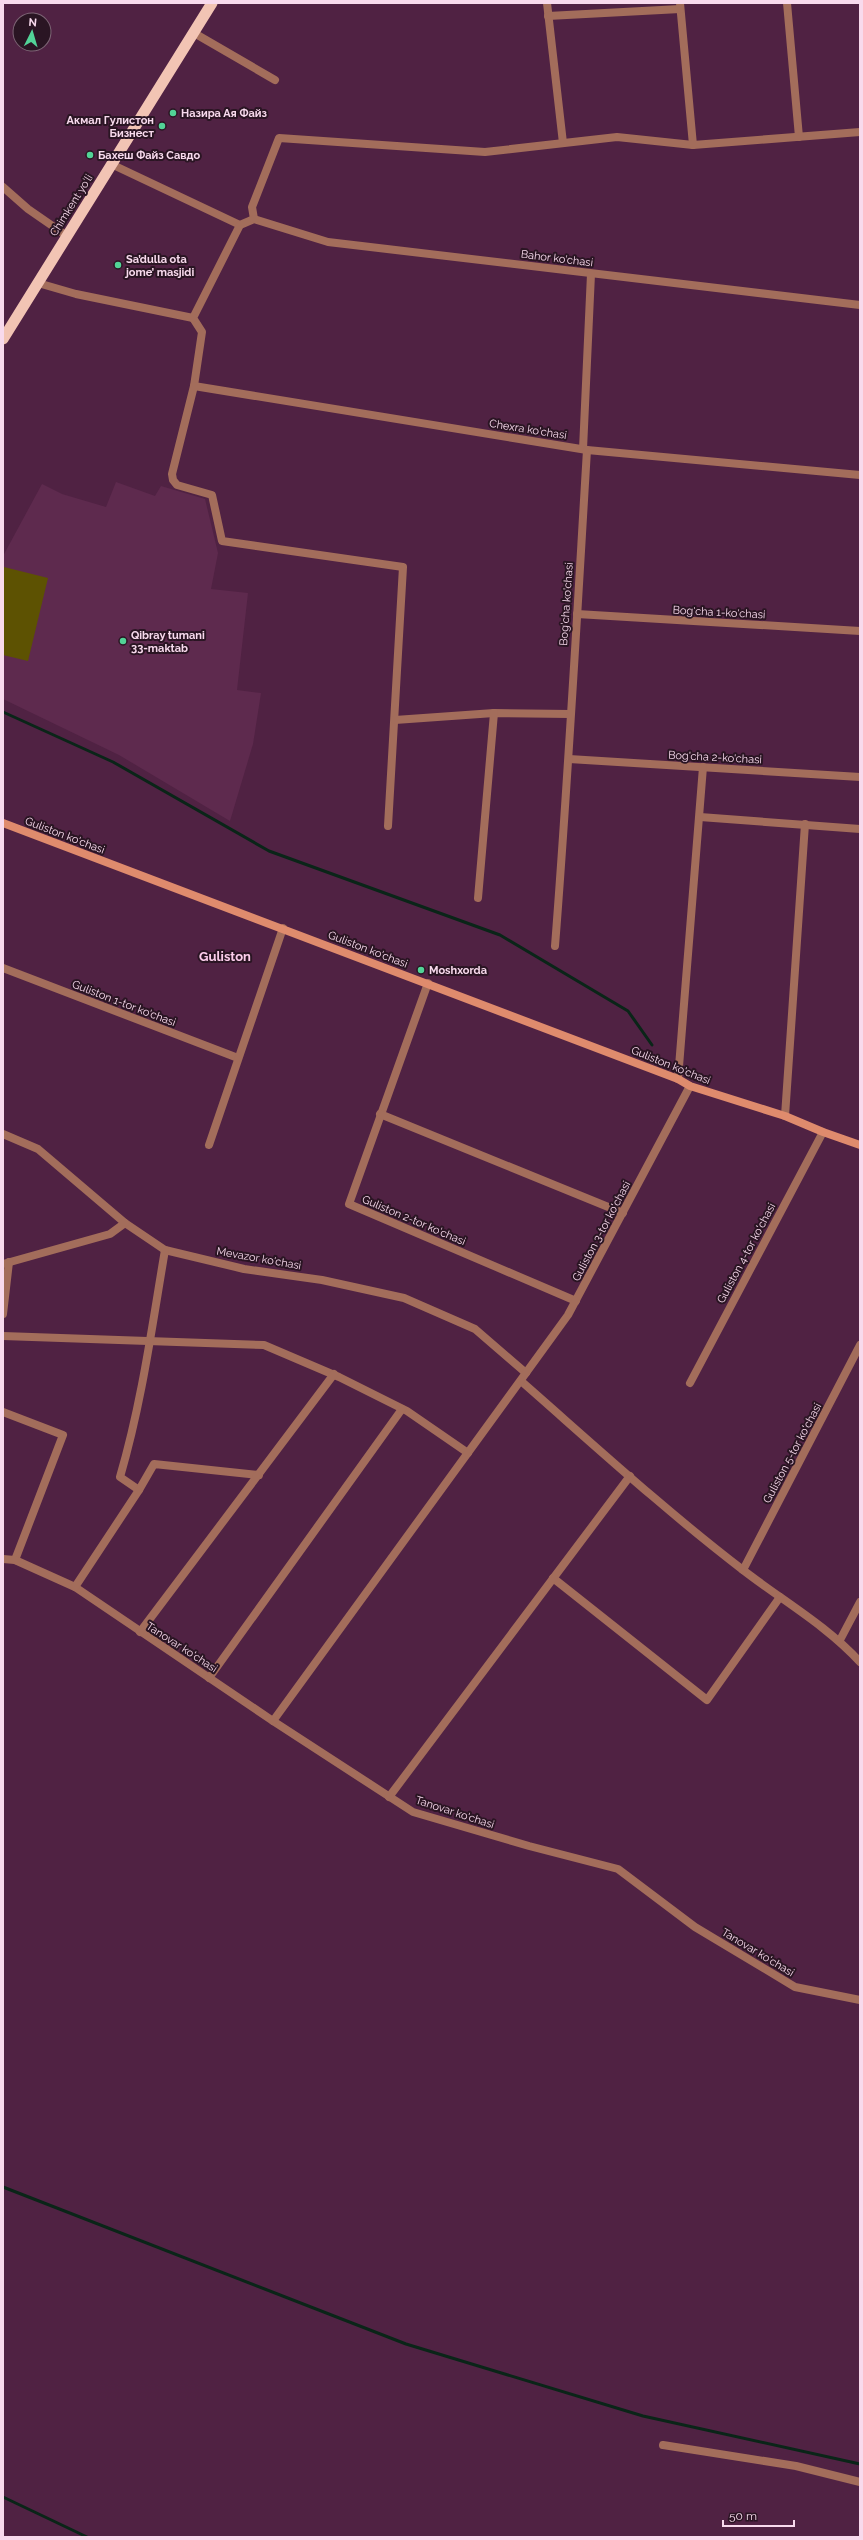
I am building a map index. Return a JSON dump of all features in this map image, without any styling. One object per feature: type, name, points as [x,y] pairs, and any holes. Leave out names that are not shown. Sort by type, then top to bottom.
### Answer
[{"type":"highway","name":"Chimkent yo‘li","points":[[3,339],[212,3]]},
{"type":"main road","name":"Guliston ko'chasi","points":[[3,823],[428,983],[678,1079],[690,1086],[785,1116],[823,1132],[860,1145]]},
{"type":"street","points":[[547,3],[563,143]]},
{"type":"street","points":[[787,3],[798,137]]},
{"type":"street","points":[[548,16],[680,6],[693,145]]},
{"type":"street","points":[[194,33],[275,80]]},
{"type":"street","points":[[193,318],[240,225],[254,219],[252,207],[279,138],[485,152],[617,137],[693,145],[860,132]]},
{"type":"street","points":[[111,164],[240,225]]},
{"type":"street","points":[[3,187],[28,209],[67,236]]},
{"type":"street","name":"Bahor ko'chasi","points":[[254,219],[328,242],[860,305]]},
{"type":"street","name":"Bog'cha ko'chasi","points":[[555,946],[569,759],[570,714],[577,614],[585,450],[591,274]]},
{"type":"street","points":[[38,282],[76,294],[193,318],[202,332],[194,386],[172,474],[173,480],[177,485],[212,495],[222,541],[403,567],[388,826]]},
{"type":"street","name":"Chexra ko'chasi","points":[[194,386],[585,450],[860,475]]},
{"type":"street","name":"Bog'cha 1-ko'chasi","points":[[577,614],[860,631]]},
{"type":"street","points":[[395,720],[494,713],[570,714]]},
{"type":"street","points":[[478,898],[494,713]]},
{"type":"street","name":"Bog'cha 2-ko'chasi","points":[[569,759],[860,777]]},
{"type":"street","points":[[678,1079],[703,767]]},
{"type":"street","points":[[700,817],[860,829]]},
{"type":"street","points":[[785,1116],[805,824]]},
{"type":"street","points":[[209,1145],[282,928]]},
{"type":"street","name":"Guliston 1-tor ko'chasi","points":[[3,968],[238,1058]]},
{"type":"street","name":"Guliston 2-tor ko'chasi","points":[[428,983],[349,1204],[576,1301]]},
{"type":"street","name":"Guliston 3-tor ko'chasi","points":[[273,1722],[521,1381],[576,1301],[690,1086]]},
{"type":"street","points":[[380,1114],[623,1213]]},
{"type":"street","name":"Guliston 4-tor ko'chasi","points":[[690,1383],[823,1132]]},
{"type":"street","name":"Mevazor ko'chasi","points":[[3,1134],[38,1149],[125,1223],[165,1250],[244,1269],[322,1280],[404,1298],[475,1329],[526,1373]]},
{"type":"street","points":[[3,1314],[6,1263],[110,1234],[125,1223]]},
{"type":"street","points":[[139,1490],[120,1477],[134,1431],[165,1250]]},
{"type":"street","points":[[3,1336],[264,1345],[334,1374],[402,1409],[468,1453]]},
{"type":"street","name":"Guliston 5-tor ko'chasi","points":[[743,1570],[860,1345]]},
{"type":"street","points":[[140,1632],[334,1374]]},
{"type":"street","points":[[521,1381],[630,1476],[743,1570],[840,1640],[860,1662]]},
{"type":"street","points":[[209,1678],[402,1409]]},
{"type":"street","points":[[3,1412],[64,1435],[15,1560]]},
{"type":"street","points":[[75,1587],[139,1490],[154,1464],[258,1475]]},
{"type":"street","points":[[389,1796],[630,1476]]},
{"type":"street","name":"Tanovar ko'chasi","points":[[3,1559],[15,1560],[75,1587],[273,1722],[412,1812],[529,1846],[618,1869],[695,1927],[795,1987],[860,2000]]},
{"type":"street","points":[[553,1578],[707,1700],[780,1597]]},
{"type":"street","points":[[840,1640],[860,1602]]},
{"type":"street","points":[[663,2445],[796,2466],[860,2482]]},
{"type":"shaded area","name":"Qibray tumani 33-maktab","points":[[116,482],[155,496],[161,486],[205,499],[218,553],[211,589],[248,593],[237,690],[261,693],[253,744],[230,821],[119,755],[3,699],[3,556],[42,484],[62,494],[106,507]]},
{"type":"shaded area","points":[[4,567],[48,578],[28,661],[3,655]]},
{"type":"waterway","points":[[3,712],[113,762],[269,851],[500,935],[628,1011],[652,1045]]},
{"type":"waterway","points":[[3,2187],[406,2344],[643,2416],[860,2464]]},
{"type":"waterway","points":[[3,2497],[87,2537]]},
{"type":"place","name":"Назира Ая Файз","points":[[173,113]]},
{"type":"place","name":"Акмал Гулистон Бизнест","points":[[162,126]]},
{"type":"place","name":"Бахеш Файз Савдо","points":[[90,155]]},
{"type":"place","name":"Sa’dulla ota jome’ masjidi","points":[[118,265]]},
{"type":"place","name":"Qibray tumani 33-maktab","points":[[123,641]]},
{"type":"place","name":"Moshxorda","points":[[421,970]]},
{"type":"district","name":"Guliston","points":[[225,956]]}]
